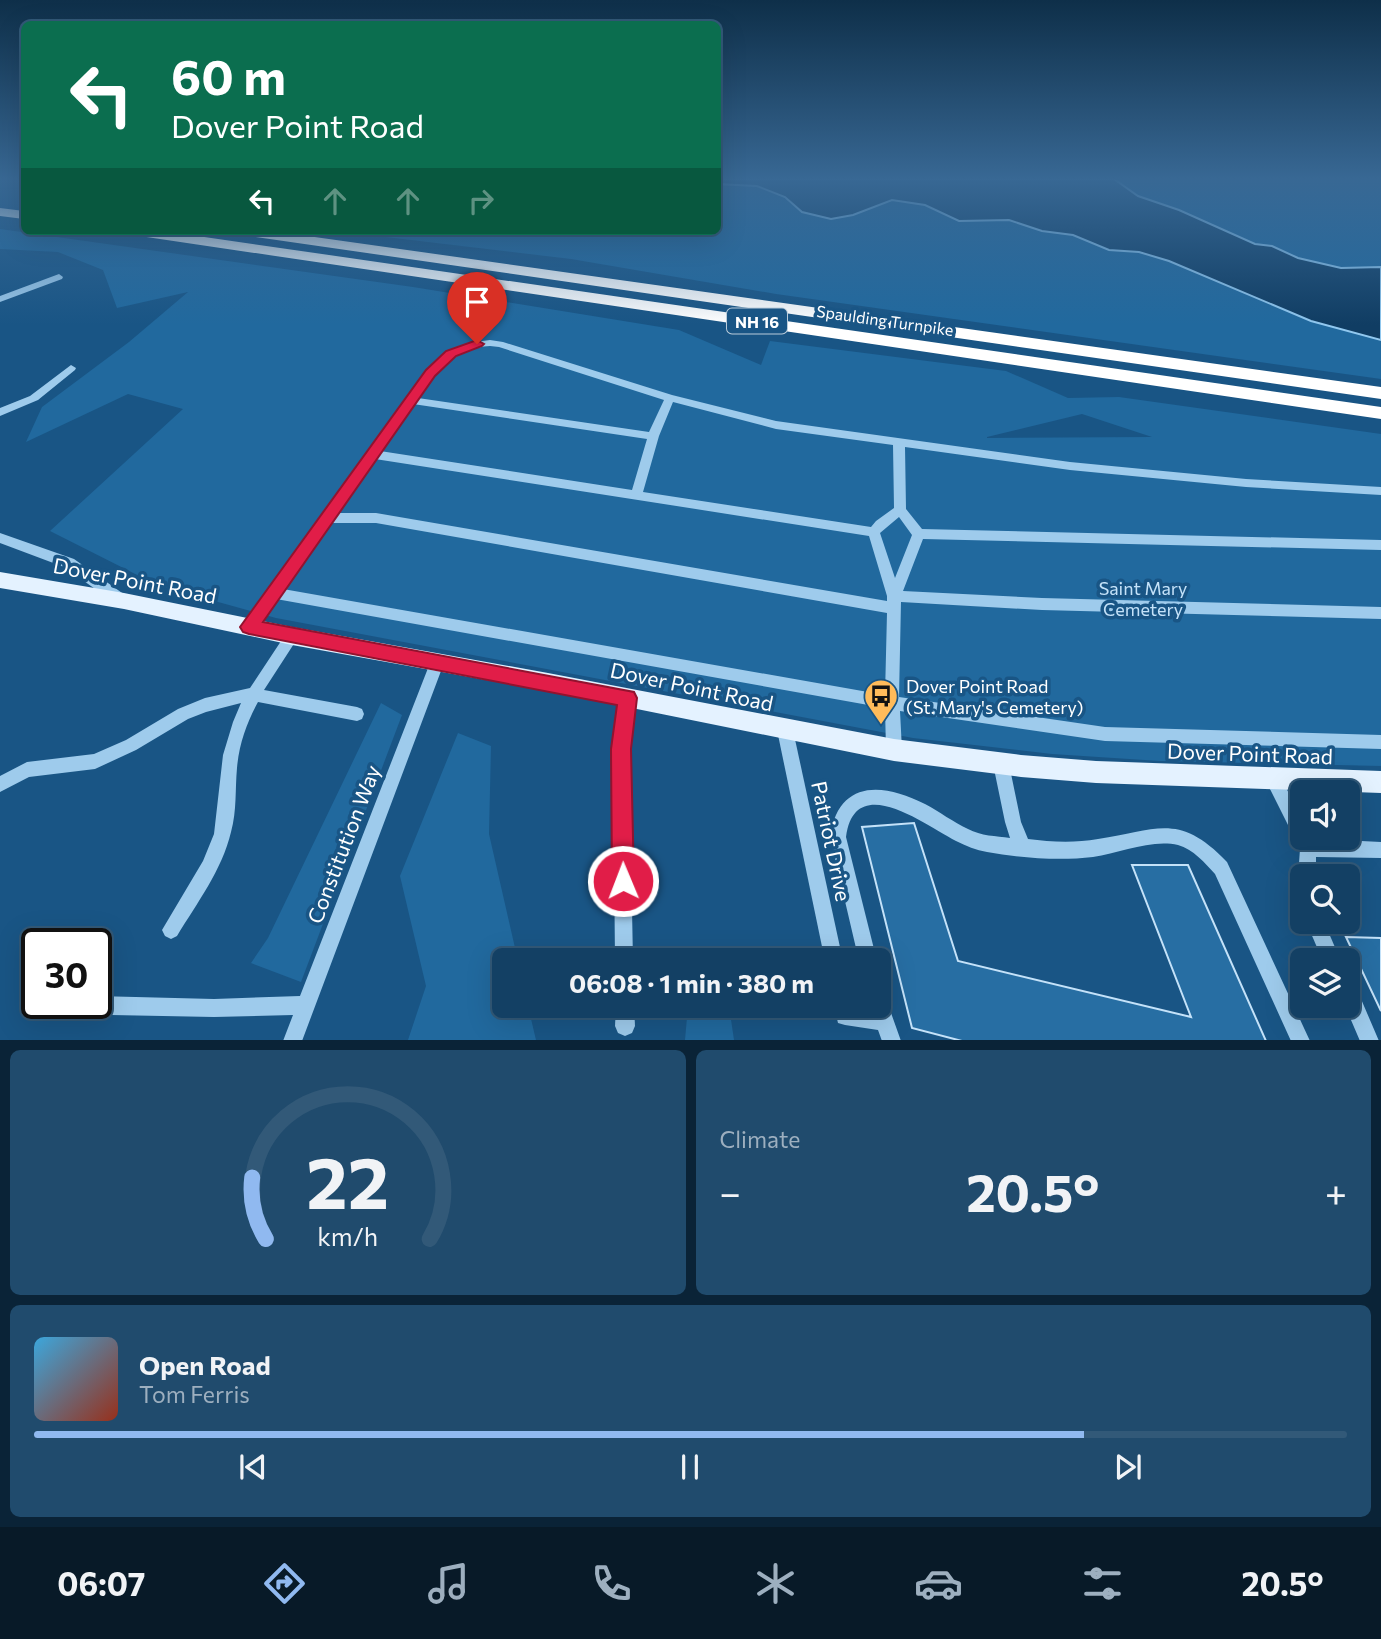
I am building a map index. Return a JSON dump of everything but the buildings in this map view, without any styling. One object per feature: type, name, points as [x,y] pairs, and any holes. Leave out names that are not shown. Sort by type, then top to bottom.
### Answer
[{"type":"highway","name":"Spaulding Turnpike","points":[[161,235],[1381,412]]},
{"type":"highway","name":"Spaulding Turnpike","points":[[270,235],[1381,393]]},
{"type":"main road","name":"Dover Point Road","points":[[0,580],[124,601],[292,636],[894,750],[1001,764],[1096,772],[1381,782]]},
{"type":"street","points":[[0,299],[59,277]]},
{"type":"street","points":[[249,627],[440,361],[463,347],[489,342],[520,349],[670,398],[776,425],[1119,472],[1381,491]]},
{"type":"street","points":[[0,412],[34,398],[71,368]]},
{"type":"street","points":[[636,495],[653,436],[670,398]]},
{"type":"street","points":[[410,400],[653,436]]},
{"type":"street","points":[[899,442],[900,510],[919,534]]},
{"type":"street","points":[[372,454],[874,532]]},
{"type":"street","points":[[874,532],[880,524],[900,510]]},
{"type":"street","points":[[326,518],[376,518],[894,602],[1381,613]]},
{"type":"street","points":[[874,532],[894,602],[894,750]]},
{"type":"street","points":[[919,534],[1381,545]]},
{"type":"street","points":[[894,602],[919,534]]},
{"type":"street","points":[[0,538],[69,563],[124,601]]},
{"type":"street","points":[[171,930],[219,846],[225,826],[230,756],[236,731],[253,694],[292,636]]},
{"type":"street","name":"Constitution Way","points":[[292,1040],[437,663]]},
{"type":"street","points":[[0,785],[27,770],[95,761],[131,745],[183,714],[205,705],[253,694],[357,714]]},
{"type":"street","points":[[624,948],[621,749],[628,698]]},
{"type":"street","name":"Patriot Drive","points":[[785,730],[831,948]]},
{"type":"street","points":[[1001,764],[1013,822],[1022,847]]},
{"type":"street","points":[[1273,779],[1290,813]]},
{"type":"street","points":[[865,948],[838,837],[838,821],[845,808],[856,800],[875,798],[895,801],[915,807],[963,836],[980,842],[1022,847],[1062,851],[1098,848],[1167,834],[1184,837],[1197,844],[1221,868],[1301,1040]]},
{"type":"street","points":[[1360,848],[1381,850]]},
{"type":"street","points":[[112,1006],[214,1008],[306,1005]]},
{"type":"street","points":[[883,1018],[892,1040]]},
{"type":"street","points":[[1360,1018],[1370,1040]]},
{"type":"lane","points":[[273,593],[892,702],[1105,734],[1381,743]]},
{"type":"green space","points":[[721,228],[1032,228],[1073,235],[1109,250],[1139,252],[1169,261],[1311,321],[1381,340],[1381,379],[776,294],[571,259],[369,235],[721,235]]},
{"type":"green space","points":[[1218,228],[1381,228],[1381,267],[1341,268],[1298,258],[1272,246],[1255,244]]},
{"type":"green space","name":"Saint Mary Cemetery","points":[[0,229],[21,232],[21,235],[43,235],[413,287],[679,330],[761,365],[770,341],[1006,371],[1068,398],[1119,397],[1381,434],[1381,766],[1160,761],[1052,754],[913,738],[276,618],[157,585],[50,531],[183,409],[128,394],[26,442],[42,407],[129,342],[188,292],[117,308],[103,270],[58,252],[0,249]],"holes":[[[1082,414],[1152,437],[987,438]]]},
{"type":"green space","points":[[381,703],[402,715],[301,982],[251,963],[268,938]]},
{"type":"green space","points":[[458,733],[491,746],[489,834],[515,948],[492,948],[492,1018],[531,1018],[536,1040],[408,1040],[426,986],[400,876]]},
{"type":"green space","points":[[687,1018],[731,1018],[734,1040],[685,1040]]},
{"type":"shaded area","points":[[1032,228],[1218,228],[1255,244],[1272,246],[1298,258],[1341,268],[1381,267],[1381,340],[1311,321],[1169,261],[1139,252],[1109,250],[1073,235]]},
{"type":"place","name":"Dover Point Road (St. Mary's Cemetery)","points":[[881,726]]},
{"type":"route","points":[[477,344],[463,347],[451,354],[440,361],[430,373],[348,484],[249,627],[628,698],[621,749],[623,881]]}]
